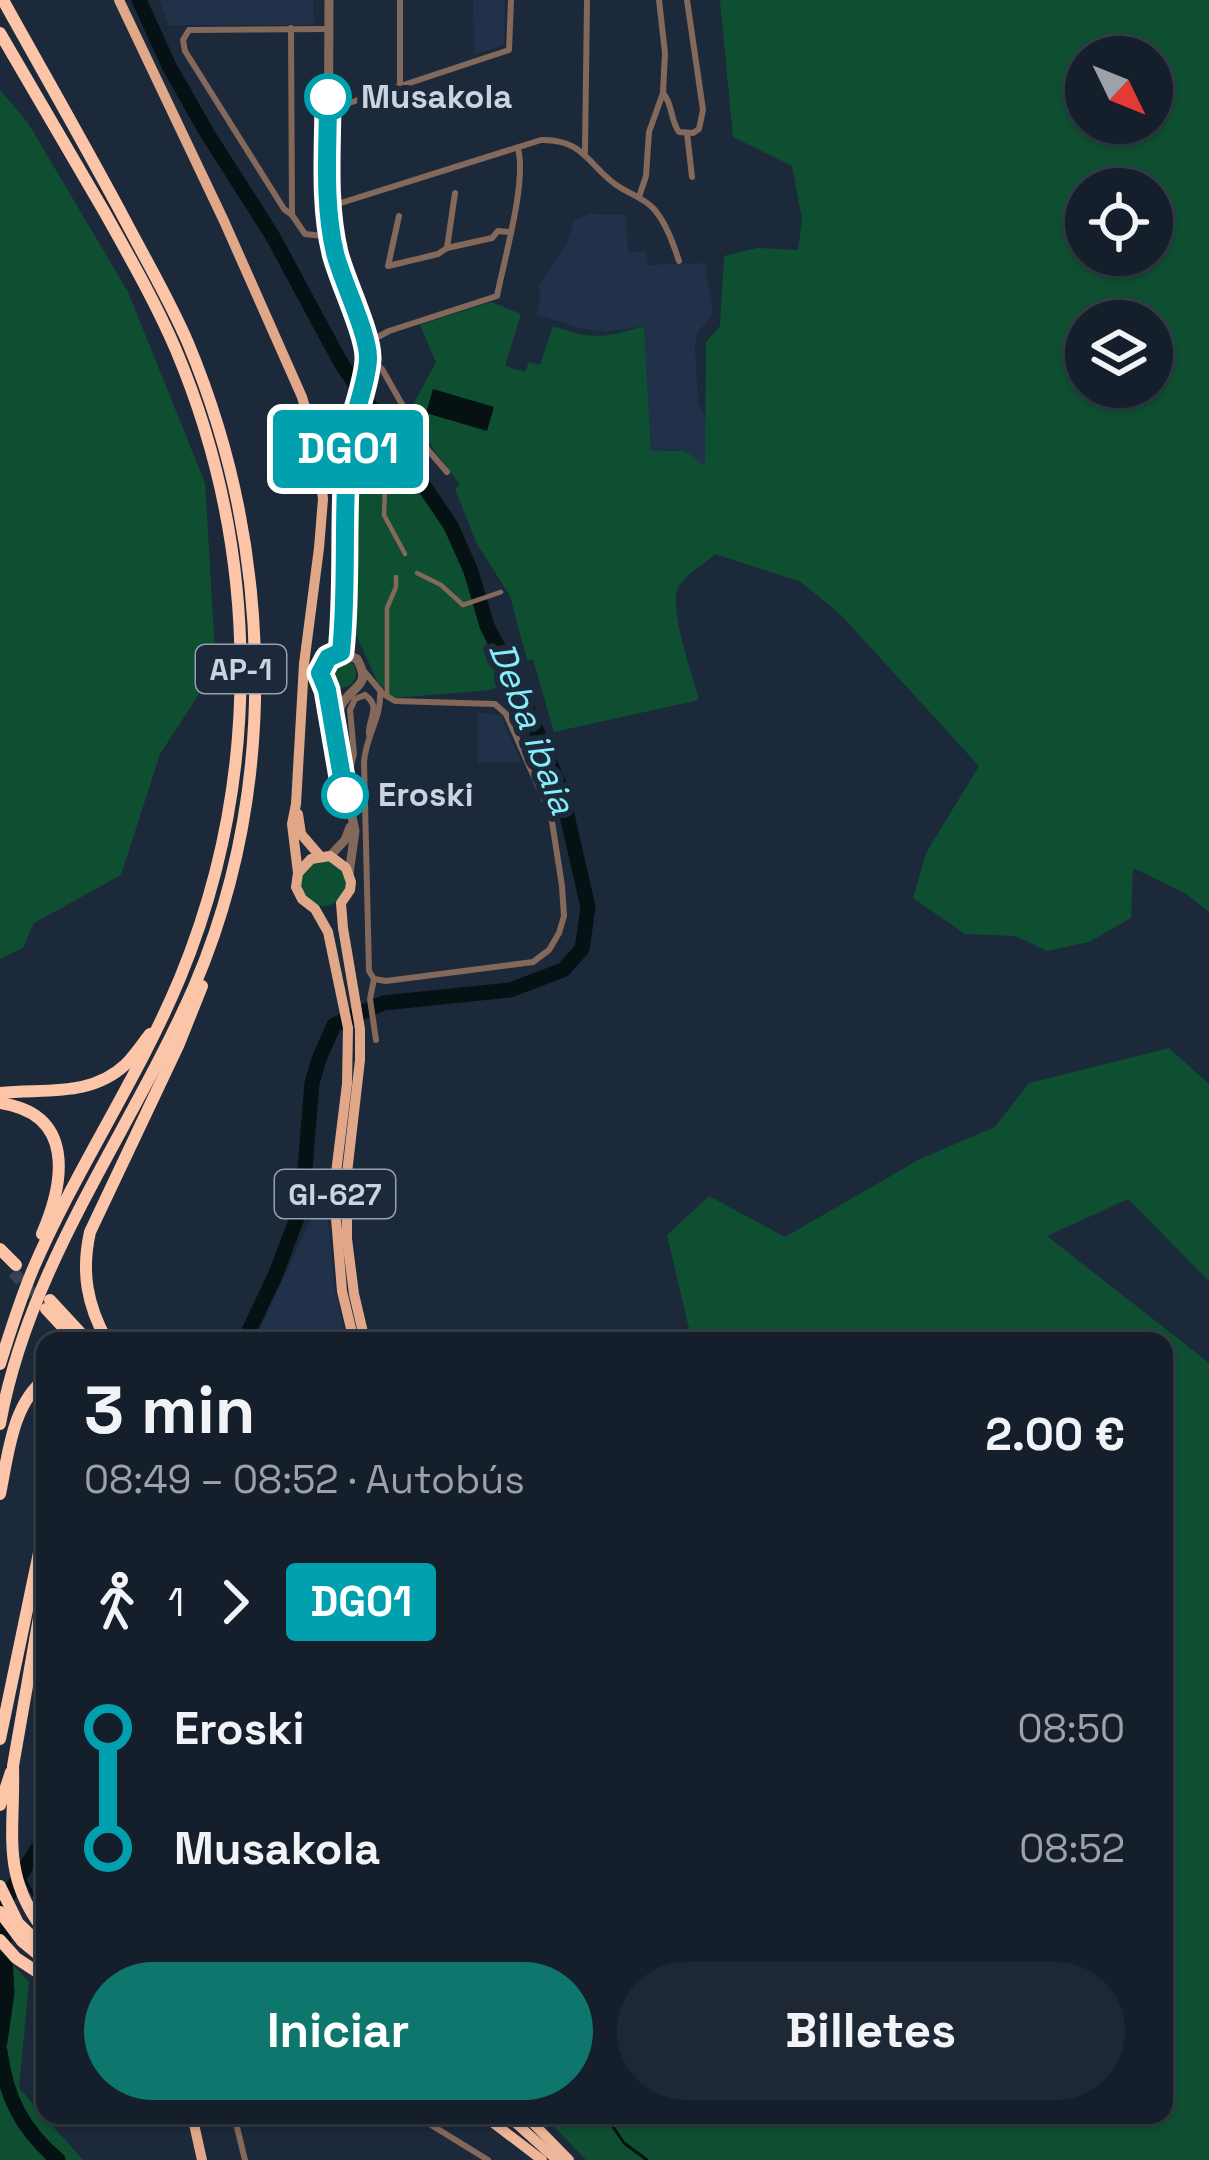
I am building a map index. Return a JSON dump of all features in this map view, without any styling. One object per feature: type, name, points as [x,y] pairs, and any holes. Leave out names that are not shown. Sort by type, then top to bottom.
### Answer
[{"type":"highway","name":"AP-1","points":[[0,1424],[13,1367],[47,1274],[161,1056],[215,928],[231,875],[250,768],[255,704],[255,639],[244,536],[226,452],[206,390],[168,300],[3,0]]},
{"type":"highway","name":"AP-1","points":[[0,32],[157,310],[194,398],[226,515],[242,641],[236,770],[218,868],[202,920],[148,1052],[33,1269],[0,1364]]},
{"type":"highway","points":[[103,1332],[87,1288],[90,1232],[198,997],[226,911],[231,875]]},
{"type":"highway","points":[[0,1093],[92,1085],[125,1065],[159,1024]]},
{"type":"highway","points":[[0,1103],[14,1105],[40,1120],[58,1149],[60,1170],[16,1313]]},
{"type":"highway","points":[[0,1249],[14,1269],[0,1260]]},
{"type":"highway","points":[[70,1332],[48,1305],[78,1332]]},
{"type":"highway","points":[[0,1494],[20,1414],[36,1388]]},
{"type":"highway","points":[[0,1739],[36,1567]]},
{"type":"highway","points":[[36,1636],[14,1766],[8,1844],[16,1890],[36,1921]]},
{"type":"highway","points":[[0,1805],[14,1766]]},
{"type":"highway","points":[[0,1886],[19,1924],[36,1940]]},
{"type":"highway","points":[[0,1912],[36,1953]]},
{"type":"highway","points":[[0,1940],[36,1971]]},
{"type":"highway","points":[[495,2124],[542,2160]]},
{"type":"highway","points":[[518,2124],[556,2160]]},
{"type":"highway","points":[[534,2124],[569,2160]]},
{"type":"main road","name":"GI-627","points":[[119,0],[302,397],[317,448],[322,499],[319,548],[304,664],[292,824],[298,893],[316,909],[349,998]]},
{"type":"main road","name":"GI-627","points":[[296,805],[302,834],[325,856],[342,862],[349,874],[350,890],[341,903],[354,1046],[346,1205],[352,1280],[363,1332]]},
{"type":"main road","points":[[298,873],[311,859],[325,856]]},
{"type":"main road","points":[[316,909],[341,903]]},
{"type":"main road","name":"GI-627","points":[[352,1332],[339,1267],[335,1206],[354,1046]]},
{"type":"main road","points":[[196,2124],[202,2160]]},
{"type":"street","points":[[328,0],[328,207],[341,274],[366,350],[428,450],[447,472]]},
{"type":"street","points":[[400,0],[400,87]]},
{"type":"street","points":[[328,110],[509,50],[511,0]]},
{"type":"street","points":[[585,153],[587,0]]},
{"type":"street","points":[[639,197],[646,176],[649,132],[663,93],[665,53],[658,0]]},
{"type":"street","points":[[663,93],[679,132],[699,129],[704,110],[687,0]]},
{"type":"street","points":[[291,28],[292,214]]},
{"type":"street","points":[[328,28],[189,30],[183,44],[284,208],[305,234],[332,237]]},
{"type":"street","points":[[687,134],[692,177]]},
{"type":"street","points":[[328,207],[541,140],[564,142],[585,153],[615,184],[658,214],[679,261]]},
{"type":"street","points":[[341,652],[347,454],[366,350],[389,331],[497,296],[520,160],[517,148]]},
{"type":"street","points":[[447,248],[455,193]]},
{"type":"street","points":[[399,216],[388,266],[492,238],[498,231],[509,232]]},
{"type":"street","points":[[353,417],[359,424],[356,440],[383,472],[384,515],[405,554]]},
{"type":"street","points":[[417,573],[441,585],[460,604],[497,593]]},
{"type":"street","points":[[387,697],[387,608],[396,577]]},
{"type":"street","points":[[349,874],[355,831],[322,682],[321,669],[328,658],[341,652],[357,659],[387,697],[398,703],[495,704],[506,714],[551,814],[562,886],[564,916],[559,933],[549,950],[533,962],[374,979]]},
{"type":"street","points":[[345,791],[354,754],[350,710],[363,670]]},
{"type":"street","points":[[369,734],[379,718],[380,689]]},
{"type":"street","points":[[327,690],[336,695],[356,694],[374,705],[364,761],[369,971],[374,979],[370,998],[376,1036]]},
{"type":"street","points":[[334,728],[341,705],[356,694]]},
{"type":"street","points":[[325,856],[344,840],[351,822]]},
{"type":"street","points":[[236,2124],[245,2160]]},
{"type":"street","points":[[430,2124],[488,2160]]},
{"type":"shaded area","points":[[159,0],[313,0],[314,25],[169,25]]},
{"type":"shaded area","points":[[473,0],[505,0],[504,45],[474,55]]},
{"type":"shaded area","points":[[590,214],[626,215],[628,253],[646,251],[647,265],[705,263],[713,314],[697,333],[695,347],[698,402],[710,427],[706,467],[674,450],[651,452],[644,326],[606,332],[536,314],[539,286],[567,244],[574,220]]},
{"type":"shaded area","points":[[433,389],[494,407],[487,431],[426,413]]},
{"type":"shaded area","name":"Eroski","points":[[477,713],[501,715],[521,762],[478,763]]},
{"type":"shaded area","points":[[322,1196],[345,1332],[258,1332]]},
{"type":"green space","points":[[720,0],[1209,0],[1209,912],[1185,893],[1133,868],[1131,918],[1089,942],[1047,951],[1015,936],[965,934],[913,898],[926,853],[979,766],[841,615],[801,582],[715,554],[682,581],[676,596],[678,625],[699,700],[554,732],[510,596],[477,544],[455,489],[460,485],[426,438],[412,407],[436,362],[420,325],[491,302],[521,314],[505,366],[525,372],[529,362],[540,365],[553,326],[599,336],[644,326],[651,451],[685,451],[705,466],[706,342],[720,326],[724,256],[757,248],[798,250],[802,219],[792,166],[733,137]]},
{"type":"green space","points":[[0,90],[28,123],[128,292],[205,483],[216,668],[160,754],[121,875],[34,923],[23,948],[0,959]]},
{"type":"green space","points":[[364,410],[448,528],[492,655],[507,681],[491,690],[393,698],[377,681],[354,630],[353,519]]},
{"type":"green space","points":[[341,658],[356,673],[341,688],[326,673]]},
{"type":"green space","points":[[323,860],[339,867],[346,883],[339,899],[323,906],[307,899],[300,883],[307,867]]},
{"type":"green space","points":[[1169,1048],[1209,1084],[1209,1281],[1128,1199],[1047,1236],[1169,1332],[690,1332],[667,1235],[709,1196],[785,1237],[920,1159],[995,1127],[1029,1083]]},
{"type":"green space","points":[[1173,1335],[1209,1363],[1209,2160],[586,2160],[552,2124],[1173,2124]]},
{"type":"green space","points":[[0,1951],[29,1982],[19,2088],[36,2107],[36,2124],[51,2124],[83,2160],[0,2160]]},
{"type":"waterway","name":"Deba ibaia","points":[[139,0],[169,66],[272,235],[341,363],[451,526],[487,626],[561,789],[588,907],[582,949],[563,970],[510,990],[383,1003],[334,1025],[312,1083],[302,1205],[248,1332]]},
{"type":"waterway","name":"Deba ibaia","points":[[0,2042],[7,1992],[2,1909],[36,1851]]},
{"type":"waterway","points":[[23,1876],[36,1900]]},
{"type":"waterway","name":"Deba ibaia","points":[[0,2051],[18,2112],[58,2160]]},
{"type":"waterway","points":[[611,2124],[624,2143],[647,2160]]},
{"type":"tunnel","points":[[13,1272],[44,1307]]},
{"type":"bus line","name":"DG01","points":[[328,97],[332,237],[368,361],[347,454],[341,652],[324,662],[320,673],[345,795]]},
{"type":"place","name":"Musakola","points":[[328,97]]},
{"type":"place","name":"Eroski","points":[[345,795]]}]
